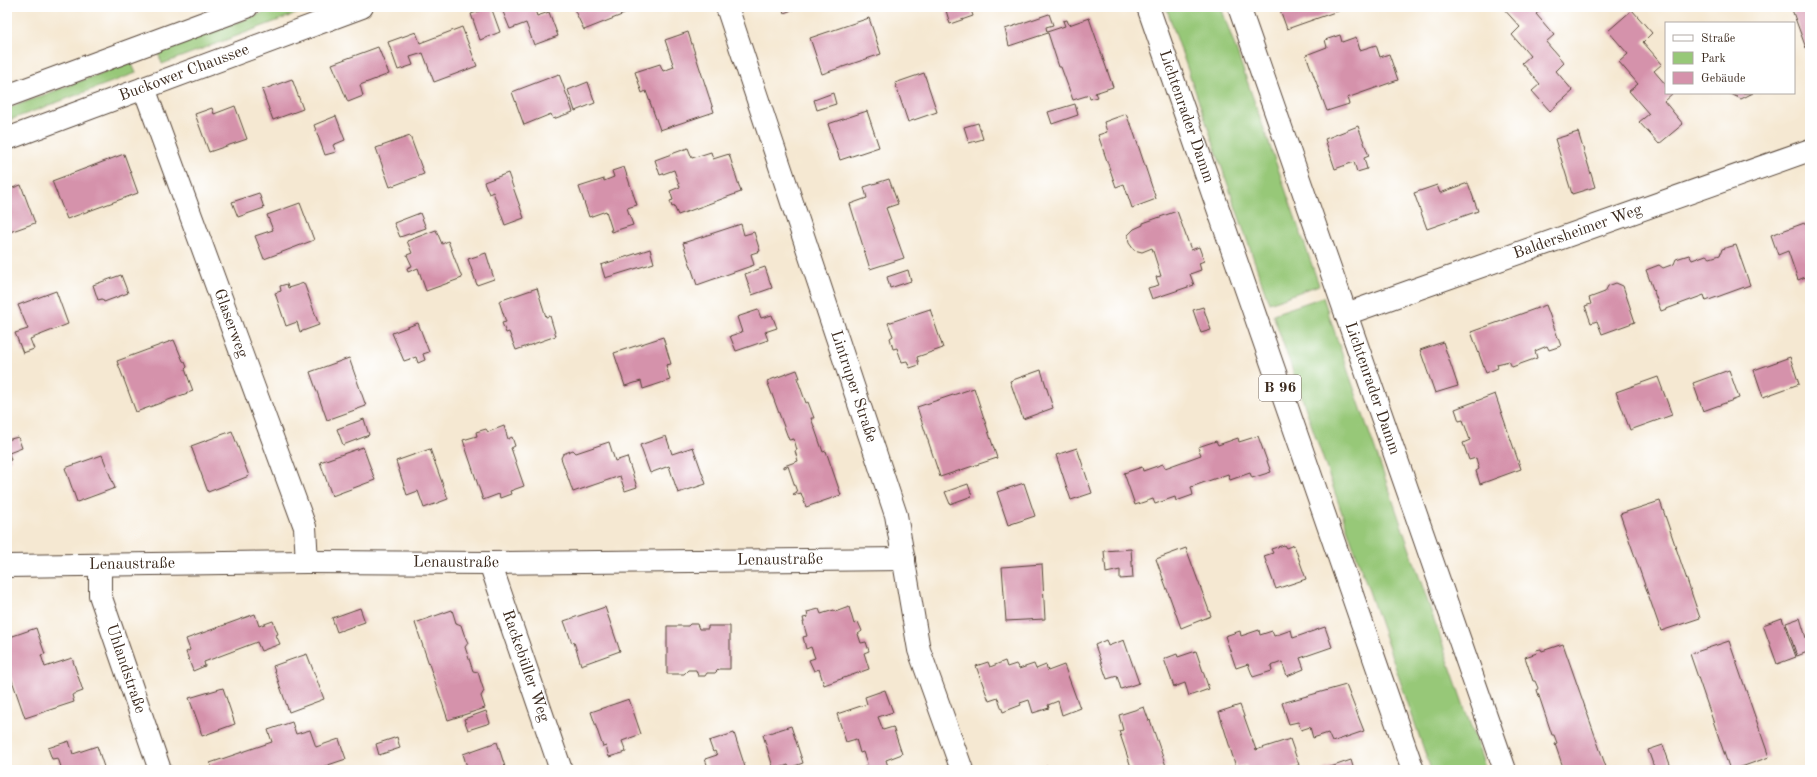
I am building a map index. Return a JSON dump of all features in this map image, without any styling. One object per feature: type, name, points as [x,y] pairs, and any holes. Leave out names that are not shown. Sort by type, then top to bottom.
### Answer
[{"type":"street","points":[[7,96],[247,7]]},
{"type":"street","name":"Buckower Chaussee","points":[[7,139],[362,7]]},
{"type":"street","name":"Lintruper Straße","points":[[727,7],[896,515],[919,650],[962,770]]},
{"type":"street","name":"Lichtenrader Damm","points":[[1148,7],[1413,770]]},
{"type":"street","name":"Lichtenrader Damm","points":[[1239,7],[1505,770]]},
{"type":"street","name":"Glaserweg","points":[[144,88],[305,527],[307,562]]},
{"type":"street","name":"Baldersheimer Weg","points":[[1346,314],[1810,150]]},
{"type":"street","name":"Lenaustraße","points":[[7,566],[307,562],[490,563],[904,559]]},
{"type":"street","name":"Rackebüller Weg","points":[[490,563],[561,770]]},
{"type":"street","name":"Uhlandstraße","points":[[100,565],[100,595],[160,770]]},
{"type":"green space","points":[[279,7],[314,7],[162,64],[158,52]]},
{"type":"green space","points":[[1166,7],[1221,7],[1319,285],[1269,303]]},
{"type":"green space","points":[[131,62],[136,73],[7,121],[7,109]]},
{"type":"green space","points":[[1323,297],[1486,770],[1431,770],[1273,314]]},
{"type":"building","points":[[491,7],[500,32],[480,40],[471,14]]},
{"type":"building","points":[[501,7],[534,7],[537,16],[549,12],[558,36],[534,45],[526,23],[510,29]]},
{"type":"building","points":[[573,7],[642,7],[584,30]]},
{"type":"building","points":[[782,7],[800,7],[784,13]]},
{"type":"building","points":[[945,7],[970,7],[973,16],[950,24]]},
{"type":"building","points":[[1279,7],[1349,7],[1287,29]]},
{"type":"building","points":[[1502,7],[1544,7],[1536,14],[1554,35],[1546,42],[1564,63],[1556,71],[1573,91],[1550,111],[1532,91],[1540,84],[1522,63],[1530,56],[1512,35],[1520,27]]},
{"type":"building","points":[[1791,7],[1810,7],[1810,59]]},
{"type":"building","points":[[1632,10],[1652,33],[1643,42],[1662,64],[1654,71],[1665,84],[1665,94],[1672,94],[1664,101],[1683,124],[1659,144],[1639,122],[1649,114],[1629,91],[1638,84],[1619,62],[1628,54],[1608,31]]},
{"type":"building","points":[[1049,14],[1053,25],[1046,27],[1047,32],[1065,26],[1063,21],[1067,20],[1069,25],[1089,18],[1113,87],[1095,93],[1097,97],[1090,99],[1089,95],[1073,100],[1061,67],[1059,67],[1048,33],[1009,46],[1005,29]]},
{"type":"building","points":[[869,18],[881,54],[822,74],[810,38]]},
{"type":"building","points":[[462,27],[477,66],[434,82],[423,53],[410,57],[413,65],[398,70],[388,42],[416,32],[420,43]]},
{"type":"building","points":[[688,32],[714,112],[660,130],[646,91],[642,93],[635,72],[660,64],[663,71],[674,67],[665,40]]},
{"type":"building","points":[[1340,35],[1342,42],[1356,37],[1360,50],[1376,45],[1380,57],[1389,54],[1398,80],[1347,98],[1349,104],[1327,111],[1306,55],[1327,47],[1325,40]]},
{"type":"building","points":[[378,47],[389,74],[360,85],[363,96],[348,102],[332,64]]},
{"type":"building","points":[[924,73],[937,112],[908,122],[895,83]]},
{"type":"building","points":[[559,74],[573,112],[553,119],[551,114],[524,125],[512,92]]},
{"type":"building","points":[[292,79],[303,109],[273,120],[262,90]]},
{"type":"building","points":[[588,82],[595,103],[575,111],[568,90]]},
{"type":"building","points":[[833,93],[836,104],[817,110],[814,100]]},
{"type":"building","points":[[1731,94],[1751,94],[1741,99]]},
{"type":"building","points":[[1075,104],[1078,115],[1052,124],[1048,112]]},
{"type":"building","points":[[235,106],[247,139],[209,152],[195,114],[212,108],[214,114]]},
{"type":"building","points":[[867,111],[879,147],[840,160],[828,124]]},
{"type":"building","points":[[1126,114],[1131,124],[1156,199],[1132,208],[1124,184],[1116,187],[1098,135],[1107,132],[1104,122]]},
{"type":"building","points":[[336,116],[345,140],[333,145],[336,152],[325,155],[314,125]]},
{"type":"building","points":[[978,123],[983,139],[969,143],[964,127]]},
{"type":"building","points":[[1358,126],[1369,156],[1364,158],[1367,169],[1357,172],[1354,162],[1335,169],[1325,139]]},
{"type":"building","points":[[1578,132],[1595,187],[1572,194],[1555,139]]},
{"type":"building","points":[[410,136],[424,174],[390,187],[376,148]]},
{"type":"building","points":[[688,148],[692,158],[711,152],[713,159],[729,154],[741,192],[678,215],[674,206],[672,207],[670,201],[673,200],[670,191],[680,187],[674,170],[660,175],[655,160]]},
{"type":"building","points":[[124,154],[138,193],[67,219],[52,181]]},
{"type":"building","points":[[624,167],[637,205],[627,208],[633,225],[611,232],[610,230],[612,230],[606,211],[589,217],[579,187],[614,177],[612,171]]},
{"type":"building","points":[[508,173],[524,218],[505,225],[493,192],[489,194],[484,182]]},
{"type":"building","points":[[889,179],[898,204],[886,208],[904,258],[870,269],[850,204],[867,198],[864,187]]},
{"type":"building","points":[[1468,183],[1478,211],[1427,229],[1414,193],[1437,185],[1440,193]]},
{"type":"building","points":[[21,185],[35,223],[7,233],[7,190]]},
{"type":"building","points":[[259,193],[264,208],[238,217],[232,202]]},
{"type":"building","points":[[300,203],[314,240],[264,259],[255,236],[273,230],[267,215]]},
{"type":"building","points":[[1177,211],[1191,250],[1199,247],[1204,261],[1199,263],[1201,270],[1190,274],[1194,285],[1152,299],[1148,288],[1159,285],[1156,277],[1161,276],[1152,248],[1142,252],[1134,250],[1129,243],[1128,235],[1134,229],[1143,225],[1143,223]]},
{"type":"building","points":[[420,213],[426,228],[400,237],[394,223]]},
{"type":"building","points":[[1810,221],[1810,275],[1798,280],[1788,251],[1778,255],[1771,235]]},
{"type":"building","points":[[741,224],[744,235],[754,232],[760,251],[751,254],[754,265],[697,285],[683,243]]},
{"type":"building","points":[[436,230],[442,244],[448,241],[462,278],[426,291],[418,268],[408,272],[407,268],[412,266],[407,255],[412,253],[407,241]]},
{"type":"building","points":[[1736,245],[1750,285],[1706,301],[1704,295],[1661,311],[1646,270],[1659,265],[1663,268],[1674,264],[1676,259],[1689,255],[1692,260],[1706,255],[1710,258],[1720,255],[1722,249]]},
{"type":"building","points":[[650,249],[654,263],[605,278],[601,265]]},
{"type":"building","points":[[486,253],[494,279],[477,285],[468,259]]},
{"type":"building","points":[[765,267],[772,288],[752,295],[745,274]]},
{"type":"building","points":[[908,270],[911,281],[890,288],[887,277]]},
{"type":"building","points":[[121,275],[128,293],[104,302],[102,299],[98,300],[93,285]]},
{"type":"building","points":[[304,283],[319,325],[300,332],[297,322],[286,326],[275,293],[281,291],[280,286],[287,284],[288,288]]},
{"type":"building","points":[[1616,283],[1623,286],[1635,322],[1602,334],[1597,321],[1591,323],[1585,306],[1591,304],[1589,298],[1605,292],[1608,286]]},
{"type":"building","points":[[537,288],[546,317],[550,316],[556,336],[516,350],[509,332],[506,333],[502,323],[506,322],[499,301]]},
{"type":"building","points":[[56,291],[68,324],[30,339],[34,349],[23,353],[15,333],[28,329],[18,305]]},
{"type":"building","points":[[1546,305],[1561,346],[1549,350],[1547,346],[1535,351],[1537,358],[1512,367],[1509,361],[1497,364],[1498,368],[1486,373],[1471,332]]},
{"type":"building","points":[[1203,307],[1211,330],[1201,333],[1193,310]]},
{"type":"building","points":[[930,309],[943,348],[917,357],[919,365],[910,368],[907,361],[902,362],[897,348],[893,349],[890,338],[893,336],[888,323]]},
{"type":"building","points":[[758,310],[761,318],[772,315],[777,328],[765,332],[768,340],[736,351],[730,336],[742,332],[737,317]]},
{"type":"building","points":[[418,323],[429,352],[423,354],[425,360],[418,363],[416,357],[404,361],[392,333]]},
{"type":"building","points":[[663,337],[671,364],[666,365],[670,380],[643,389],[641,381],[625,386],[614,353]]},
{"type":"building","points":[[174,340],[187,367],[185,369],[193,391],[136,412],[117,361]]},
{"type":"building","points":[[1443,342],[1458,386],[1435,393],[1420,350]]},
{"type":"building","points":[[1790,357],[1799,384],[1763,397],[1754,370]]},
{"type":"building","points":[[349,358],[366,406],[327,420],[310,372]]},
{"type":"building","points":[[797,370],[800,378],[797,378],[806,403],[808,402],[814,418],[811,418],[823,452],[826,451],[841,495],[806,507],[801,493],[793,494],[797,492],[788,466],[784,468],[784,466],[798,461],[795,451],[797,450],[794,439],[789,440],[767,381]]},
{"type":"building","points":[[1041,370],[1053,408],[1023,419],[1010,381]]},
{"type":"building","points":[[1729,370],[1739,398],[1703,411],[1693,383]]},
{"type":"building","points":[[1658,377],[1672,415],[1630,430],[1616,392]]},
{"type":"building","points":[[974,388],[997,458],[940,477],[917,407]]},
{"type":"building","points":[[1495,394],[1521,469],[1480,484],[1476,471],[1479,469],[1476,458],[1469,460],[1463,443],[1470,440],[1463,420],[1459,421],[1455,409]]},
{"type":"building","points":[[364,419],[369,435],[343,445],[337,429]]},
{"type":"building","points":[[504,426],[508,439],[512,437],[515,446],[511,448],[524,486],[510,491],[511,494],[500,498],[499,494],[483,500],[463,440],[477,436],[476,432],[486,429],[488,432]]},
{"type":"building","points":[[232,431],[249,476],[208,492],[191,446]]},
{"type":"building","points":[[666,436],[672,454],[693,447],[706,484],[678,493],[669,466],[650,473],[640,445]]},
{"type":"building","points":[[1258,436],[1271,472],[1252,478],[1250,473],[1230,480],[1228,474],[1191,487],[1193,495],[1176,501],[1175,497],[1155,504],[1153,499],[1135,505],[1124,473],[1142,467],[1143,471],[1163,464],[1165,468],[1201,455],[1198,447],[1216,441],[1218,445],[1238,438],[1239,442]]},
{"type":"building","points":[[18,437],[22,448],[9,453],[11,460],[7,461],[7,440]]},
{"type":"building","points":[[609,442],[615,461],[627,457],[637,487],[625,491],[620,476],[573,492],[561,458],[563,454],[573,450],[576,453]]},
{"type":"building","points":[[363,447],[375,480],[332,496],[320,462]]},
{"type":"building","points":[[1077,448],[1092,493],[1071,500],[1056,455]]},
{"type":"building","points":[[430,449],[448,499],[424,508],[418,491],[407,495],[396,461]]},
{"type":"building","points":[[102,455],[115,488],[77,502],[65,468]]},
{"type":"building","points":[[1024,483],[1035,516],[1008,525],[997,492]]},
{"type":"building","points":[[968,484],[972,496],[950,504],[945,492]]},
{"type":"building","points":[[1660,501],[1700,618],[1661,631],[1620,514]]},
{"type":"building","points":[[1284,545],[1286,548],[1294,545],[1306,579],[1276,589],[1264,556],[1273,553],[1271,549]]},
{"type":"building","points":[[1186,548],[1211,616],[1181,628],[1156,559]]},
{"type":"building","points":[[1131,549],[1133,578],[1120,579],[1120,570],[1106,573],[1104,551]]},
{"type":"building","points":[[1042,564],[1045,619],[1006,621],[1002,567]]},
{"type":"building","points":[[605,607],[620,651],[581,665],[574,642],[572,643],[564,621]]},
{"type":"building","points":[[849,607],[854,624],[858,622],[862,631],[858,634],[861,643],[866,642],[869,651],[864,653],[869,669],[824,685],[819,669],[814,671],[809,660],[815,658],[811,647],[806,649],[803,637],[807,636],[803,618],[808,617],[807,612],[819,609],[821,614],[834,610],[835,612]]},
{"type":"building","points":[[360,608],[365,622],[337,632],[332,618]]},
{"type":"building","points":[[452,610],[456,623],[461,625],[468,643],[465,647],[473,671],[478,672],[484,691],[481,696],[485,708],[448,720],[415,623]]},
{"type":"building","points":[[255,614],[259,626],[273,621],[278,634],[276,635],[280,644],[261,651],[257,642],[204,662],[205,666],[193,671],[186,652],[190,650],[186,639]]},
{"type":"building","points":[[1782,618],[1796,657],[1777,664],[1763,625]]},
{"type":"building","points":[[1800,618],[1810,651],[1797,656],[1786,623]]},
{"type":"building","points":[[690,624],[697,624],[699,629],[708,629],[708,626],[730,626],[730,669],[719,669],[715,673],[707,673],[705,676],[698,676],[696,670],[688,670],[684,674],[667,674],[667,626],[688,626]]},
{"type":"building","points":[[1325,627],[1332,647],[1300,658],[1304,669],[1287,676],[1282,662],[1271,666],[1272,671],[1253,677],[1248,664],[1236,668],[1225,636],[1240,631],[1241,636],[1259,630],[1260,635],[1272,631],[1274,636],[1291,630],[1293,638]]},
{"type":"building","points":[[36,628],[45,654],[41,655],[45,667],[72,658],[83,691],[72,695],[74,702],[25,718],[7,666],[7,638]]},
{"type":"building","points":[[1106,640],[1108,646],[1124,640],[1139,683],[1121,689],[1117,676],[1107,679],[1095,645]]},
{"type":"building","points":[[1729,641],[1769,757],[1733,770],[1730,770],[1690,654]]},
{"type":"building","points":[[1563,644],[1607,770],[1564,770],[1555,744],[1557,743],[1554,735],[1552,735],[1537,690],[1538,688],[1535,681],[1533,681],[1525,657],[1537,653],[1536,650],[1541,649],[1542,651]]},
{"type":"building","points":[[1196,651],[1209,689],[1189,696],[1185,683],[1174,687],[1164,659],[1177,654],[1178,657]]},
{"type":"building","points":[[307,654],[324,699],[289,712],[273,666]]},
{"type":"building","points":[[1005,661],[1007,667],[1016,664],[1019,669],[1034,664],[1036,669],[1046,665],[1048,671],[1064,665],[1080,708],[1062,715],[1058,701],[1048,705],[1049,708],[1033,713],[1029,700],[1003,712],[998,698],[989,701],[976,666],[988,662],[990,667]]},
{"type":"building","points":[[1346,685],[1364,731],[1332,742],[1328,733],[1313,738],[1310,727],[1301,730],[1298,722],[1289,724],[1282,703]]},
{"type":"building","points":[[223,688],[235,724],[202,736],[189,698]]},
{"type":"building","points":[[885,690],[893,712],[878,717],[883,730],[893,727],[902,754],[886,760],[889,770],[866,770],[865,766],[868,766],[863,752],[860,753],[856,739],[846,742],[837,714],[867,704],[865,697]]},
{"type":"building","points":[[629,699],[641,734],[622,741],[626,752],[609,757],[606,746],[603,747],[591,712]]},
{"type":"building","points":[[1240,705],[1256,750],[1290,739],[1299,765],[1286,770],[1248,770],[1247,765],[1236,767],[1219,712]]},
{"type":"building","points":[[1144,707],[1166,766],[1152,770],[1132,770],[1119,731],[1123,730],[1119,715]]},
{"type":"building","points":[[486,711],[490,723],[468,730],[464,719]]},
{"type":"building","points":[[292,722],[296,734],[310,730],[316,747],[339,739],[346,759],[313,770],[213,770],[210,763],[272,742],[268,730]]},
{"type":"building","points":[[791,726],[803,763],[789,768],[788,765],[774,770],[763,735]]},
{"type":"building","points":[[734,733],[746,770],[709,770],[705,759],[717,755],[715,751],[713,752],[709,741]]},
{"type":"building","points":[[397,737],[400,748],[379,755],[376,744]]},
{"type":"building","points":[[69,741],[73,754],[97,746],[105,770],[62,770],[58,758],[52,759],[48,748]]},
{"type":"building","points":[[497,742],[506,770],[468,770],[463,754]]},
{"type":"building","points":[[1663,745],[1672,770],[1655,770],[1648,750]]},
{"type":"building","points":[[1351,760],[1354,770],[1322,770]]},
{"type":"building","points":[[1047,766],[1048,770],[1034,770]]}]
